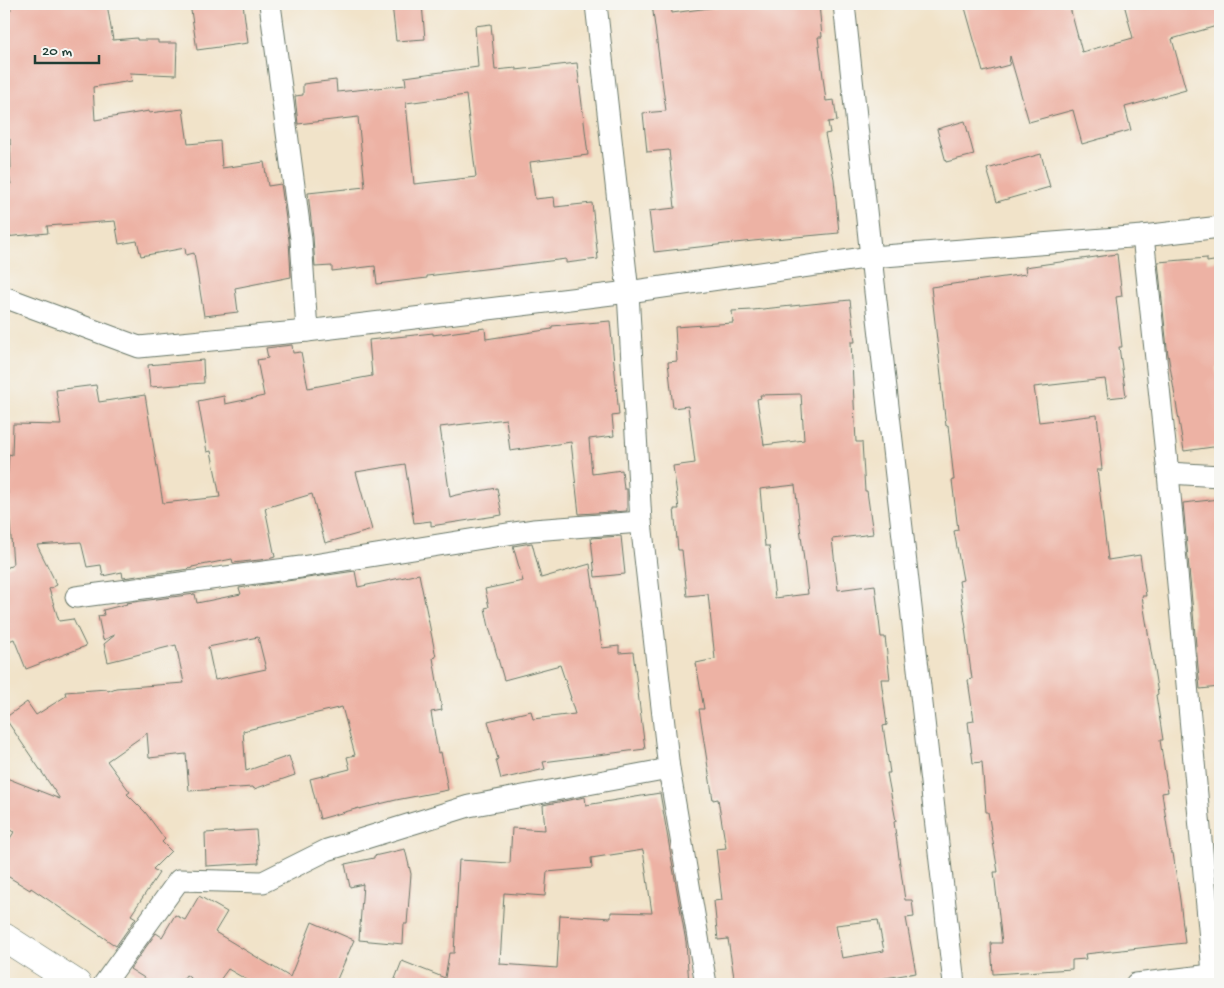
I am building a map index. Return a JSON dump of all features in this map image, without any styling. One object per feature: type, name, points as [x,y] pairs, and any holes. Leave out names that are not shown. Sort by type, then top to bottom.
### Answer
[{"type":"street","points":[[270,4],[301,239],[307,330]]},
{"type":"street","points":[[596,4],[628,292],[641,522]]},
{"type":"street","points":[[844,4],[954,984]]},
{"type":"street","points":[[4,297],[139,348],[628,292],[871,257],[1143,236],[1220,227]]},
{"type":"street","points":[[1136,984],[1216,978],[1168,473],[1143,236]]},
{"type":"street","points":[[623,330],[641,522],[669,769],[706,984]]},
{"type":"street","points":[[1168,473],[1220,476]]},
{"type":"street","points":[[76,597],[301,568],[533,530],[641,522]]},
{"type":"street","points":[[669,769],[701,881]]},
{"type":"street","points":[[104,984],[179,880],[263,882],[327,850],[469,806],[669,769]]},
{"type":"street","points":[[4,937],[77,984]]},
{"type":"building","points":[[10,4],[107,4],[113,40],[137,38],[137,40],[158,40],[158,43],[177,43],[176,75],[130,73],[132,81],[93,87],[95,120],[149,111],[149,113],[183,109],[188,144],[220,141],[222,168],[264,162],[268,186],[281,184],[289,240],[291,277],[235,288],[238,312],[204,316],[194,253],[186,255],[185,248],[141,256],[137,241],[119,244],[115,221],[47,226],[48,233],[4,237],[4,185],[11,184],[8,170],[11,169],[10,139],[4,139],[4,12],[11,10]]},
{"type":"building","points":[[190,4],[243,4],[248,43],[197,50]]},
{"type":"building","points":[[392,4],[422,4],[425,39],[396,41]]},
{"type":"building","points":[[652,4],[671,4],[672,13],[733,4],[819,4],[822,37],[818,37],[826,101],[834,100],[837,121],[828,122],[830,133],[825,134],[834,179],[839,233],[654,252],[649,211],[675,208],[669,150],[647,152],[643,113],[666,111]]},
{"type":"building","points":[[964,4],[1069,4],[1082,52],[1133,38],[1124,4],[1220,4],[1220,25],[1172,39],[1186,90],[1125,107],[1131,130],[1082,144],[1073,110],[1029,122],[1010,56],[1009,65],[983,72]]},
{"type":"building","points":[[491,24],[495,70],[516,68],[516,70],[577,63],[588,155],[530,162],[535,199],[554,197],[555,207],[592,203],[598,259],[566,263],[566,259],[377,284],[375,266],[332,271],[332,266],[315,267],[308,193],[365,187],[358,117],[298,124],[295,96],[303,95],[303,84],[336,80],[337,92],[406,85],[405,77],[478,67],[475,26]],"holes":[[[466,95],[476,177],[414,184],[406,103]]]},
{"type":"building","points":[[965,121],[974,155],[946,162],[937,129]]},
{"type":"building","points":[[1041,154],[1050,187],[997,202],[987,169]]},
{"type":"building","points":[[1117,254],[1122,296],[1116,297],[1122,347],[1119,347],[1126,396],[1108,398],[1105,379],[1034,387],[1039,422],[1097,415],[1102,470],[1097,470],[1108,560],[1140,555],[1146,596],[1142,596],[1158,694],[1156,695],[1163,740],[1160,740],[1168,792],[1162,793],[1171,853],[1173,853],[1185,943],[1085,954],[1086,959],[1072,960],[1072,969],[993,974],[991,943],[1002,943],[994,872],[998,872],[988,812],[986,812],[982,762],[973,763],[968,722],[974,721],[968,680],[972,679],[959,581],[963,580],[954,531],[958,530],[952,480],[954,480],[948,425],[946,426],[931,287],[1026,274],[1025,267]]},
{"type":"building","points":[[1207,258],[1207,262],[1220,260],[1220,367],[1216,368],[1220,395],[1220,446],[1184,451],[1167,348],[1158,262]]},
{"type":"building","points":[[850,300],[855,342],[851,342],[856,442],[862,442],[865,491],[867,491],[873,534],[832,539],[838,590],[875,585],[881,637],[885,637],[890,679],[881,679],[887,725],[883,726],[890,773],[887,773],[896,821],[894,822],[905,900],[912,900],[914,917],[906,918],[916,973],[849,984],[735,984],[728,939],[718,940],[714,901],[722,900],[716,849],[726,848],[718,799],[713,800],[699,709],[704,709],[696,663],[715,659],[708,594],[687,596],[682,550],[678,550],[674,509],[679,509],[673,466],[695,463],[688,406],[673,408],[668,362],[677,361],[675,327],[733,323],[732,311]],"holes":[[[801,394],[804,440],[764,445],[757,399],[761,398],[760,395]],[[795,485],[808,594],[775,598],[769,546],[765,546],[760,489]],[[878,920],[884,951],[842,958],[836,925]]]},
{"type":"building","points":[[610,321],[619,415],[612,416],[614,436],[589,439],[592,474],[622,470],[624,489],[627,489],[627,511],[579,514],[571,442],[510,451],[506,419],[440,427],[450,497],[497,488],[502,515],[431,526],[431,521],[414,523],[405,464],[356,472],[372,530],[325,543],[312,494],[265,508],[275,557],[268,559],[233,563],[232,559],[189,569],[123,578],[122,572],[103,576],[101,565],[87,567],[81,542],[37,545],[57,585],[49,589],[59,621],[73,619],[86,646],[26,669],[14,639],[4,643],[4,569],[13,565],[7,482],[9,454],[12,455],[13,424],[61,425],[56,390],[96,385],[99,402],[145,395],[163,503],[220,497],[211,451],[207,452],[198,401],[224,396],[225,404],[264,396],[257,360],[268,358],[266,348],[292,345],[293,353],[301,352],[308,388],[372,376],[369,340],[433,333],[433,335],[485,328],[486,339],[552,329],[552,326]]},
{"type":"building","points":[[203,360],[204,383],[150,387],[148,365]]},
{"type":"building","points":[[1220,499],[1220,687],[1200,689],[1183,503]]},
{"type":"building","points":[[621,536],[625,574],[595,577],[591,538]]},
{"type":"building","points":[[532,543],[541,578],[590,564],[602,648],[619,646],[619,653],[633,652],[645,749],[543,762],[545,769],[501,779],[488,721],[531,711],[533,719],[575,714],[560,665],[504,680],[489,627],[485,608],[489,607],[485,589],[523,581],[513,546]]},
{"type":"building","points":[[355,571],[358,587],[419,574],[436,657],[433,658],[442,710],[431,712],[438,753],[441,752],[448,790],[359,808],[320,819],[310,779],[350,769],[347,757],[355,755],[342,707],[243,731],[246,771],[289,756],[295,775],[254,789],[253,787],[189,791],[186,754],[149,758],[147,733],[107,761],[130,792],[127,794],[145,812],[165,839],[162,842],[171,851],[153,869],[159,873],[131,915],[136,918],[116,946],[31,888],[30,890],[4,874],[4,848],[14,832],[4,827],[4,777],[60,799],[5,718],[27,702],[36,715],[66,696],[65,692],[107,689],[108,691],[116,688],[184,683],[176,645],[108,662],[104,644],[115,635],[103,640],[98,616],[104,615],[103,610],[126,603],[195,594],[197,603],[241,594],[239,588]],"holes":[[[258,637],[266,669],[215,680],[208,647]]]},
{"type":"building","points":[[660,793],[686,942],[689,984],[393,984],[402,961],[445,978],[449,953],[454,953],[459,860],[510,863],[512,828],[545,830],[543,805],[585,797],[586,805]],"holes":[[[643,850],[652,913],[611,912],[611,918],[560,915],[557,968],[500,964],[504,893],[545,896],[547,872],[592,868],[591,858]]]},
{"type":"building","points":[[256,830],[259,863],[206,866],[205,833]]},
{"type":"building","points":[[405,849],[411,874],[407,924],[404,924],[403,944],[359,940],[363,884],[350,887],[345,864]]},
{"type":"building","points":[[199,896],[227,912],[215,932],[290,977],[312,922],[354,940],[335,984],[254,984],[228,969],[217,984],[199,984],[186,975],[180,984],[154,984],[130,969],[156,933],[162,937],[175,915],[185,920]]}]
